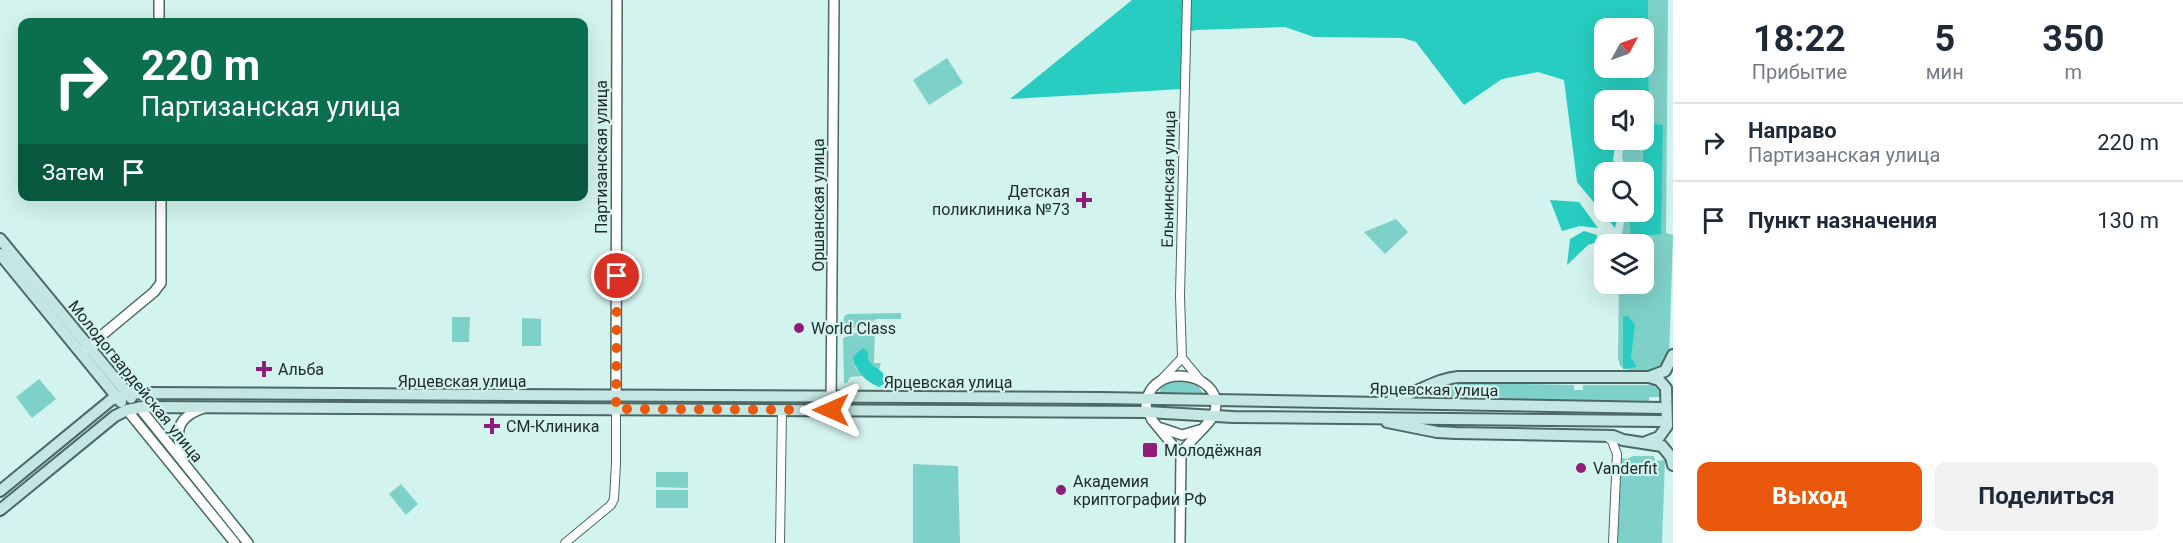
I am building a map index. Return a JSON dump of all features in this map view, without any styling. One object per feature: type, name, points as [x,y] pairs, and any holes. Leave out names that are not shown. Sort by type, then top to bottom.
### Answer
[{"type":"main road","name":"Молодогвардейская улица","points":[[0,239],[123,396],[139,407]]},
{"type":"main road","name":"Молодогвардейская улица","points":[[0,254],[85,349]]},
{"type":"main road","points":[[1649,377],[1665,371],[1673,355]]},
{"type":"main road","points":[[1365,403],[1399,398],[1437,382],[1458,377],[1649,377],[1659,380],[1666,388],[1667,426],[1659,437],[1641,442]]},
{"type":"main road","name":"Ярцевская улица","points":[[123,396],[1215,399],[1660,408]]},
{"type":"main road","name":"Молодогвардейская улица","points":[[123,396],[127,410]]},
{"type":"main road","points":[[0,491],[106,404],[123,396]]},
{"type":"main road","points":[[1294,401],[1288,408],[1294,417]]},
{"type":"main road","name":"Ярцевская улица","points":[[0,510],[110,420],[127,410],[139,407],[1147,412],[1213,416],[1660,421]]},
{"type":"main road","points":[[1355,417],[1437,432],[1602,434],[1662,446],[1671,457],[1673,465]]},
{"type":"street","points":[[159,0],[159,18]]},
{"type":"street","name":"Партизанская улица","points":[[565,543],[611,505],[614,499],[617,0]]},
{"type":"street","name":"Оршанская улица","points":[[831,410],[834,0]]},
{"type":"street","name":"Ельнинская улица","points":[[1182,358],[1180,296],[1187,0]]},
{"type":"street","points":[[85,349],[154,292],[161,283],[161,201]]},
{"type":"street","points":[[1180,543],[1181,456],[1216,409],[1215,399],[1182,358],[1158,382],[1146,399],[1147,412],[1181,456]]},
{"type":"street","points":[[1158,382],[1180,374],[1188,375],[1203,383]]},
{"type":"street","name":"Молодогвардейская улица","points":[[139,407],[248,543]]},
{"type":"street","points":[[193,473],[178,444],[178,432],[182,422],[190,415],[208,407]]},
{"type":"street","name":"Молодогвардейская улица","points":[[127,410],[235,543]]},
{"type":"street","points":[[780,543],[782,410]]},
{"type":"street","points":[[1159,427],[1182,435],[1202,428]]},
{"type":"street","points":[[1602,434],[1612,441],[1617,454],[1612,543]]},
{"type":"street","points":[[1617,454],[1628,445],[1641,442]]},
{"type":"shaded area","points":[[1132,0],[1648,0],[1648,18],[1594,18],[1594,78],[1649,78],[1649,90],[1594,90],[1594,150],[1614,150],[1614,162],[1594,162],[1594,203],[1577,182],[1564,80],[1538,72],[1502,79],[1464,105],[1416,42],[1403,38],[1314,37],[1285,27],[1196,30],[1183,33],[1182,89],[1010,99]]},
{"type":"shaded area","points":[[1648,0],[1668,0],[1666,233],[1673,235],[1669,357],[1659,368],[1639,371],[1628,370],[1620,366],[1618,357],[1619,294],[1654,294],[1654,234],[1622,234],[1624,222],[1654,222],[1654,162],[1623,162],[1622,157],[1623,150],[1654,150],[1654,90],[1649,90],[1649,78],[1654,78],[1654,18],[1648,18]]},
{"type":"shaded area","points":[[947,58],[963,83],[929,105],[913,80]]},
{"type":"shaded area","points":[[1654,124],[1663,125],[1661,234],[1631,234],[1630,222],[1654,222],[1654,162],[1643,162],[1643,150],[1654,150]]},
{"type":"shaded area","points":[[1550,200],[1579,202],[1598,228],[1580,226],[1562,231]]},
{"type":"shaded area","points":[[1396,219],[1408,232],[1385,254],[1364,232]]},
{"type":"shaded area","points":[[1584,231],[1594,234],[1594,243],[1588,245],[1567,265],[1570,239]]},
{"type":"shaded area","points":[[901,313],[901,319],[877,319],[843,333],[844,316],[848,314]]},
{"type":"shaded area","points":[[1628,316],[1635,325],[1631,357],[1637,367],[1623,369],[1623,317]]},
{"type":"shaded area","points":[[452,317],[470,317],[469,342],[452,342]]},
{"type":"shaded area","points":[[522,318],[541,319],[541,346],[522,346]]},
{"type":"shaded area","points":[[875,325],[874,363],[881,363],[879,370],[871,365],[867,358],[855,367],[862,376],[850,377],[847,383],[844,383],[843,338]]},
{"type":"shaded area","points":[[863,348],[868,352],[870,362],[883,373],[884,384],[879,387],[865,379],[856,367],[853,357]]},
{"type":"shaded area","points":[[1175,378],[1196,383],[1203,393],[1159,392],[1164,384]]},
{"type":"shaded area","points":[[39,379],[56,399],[32,418],[16,397]]},
{"type":"shaded area","points":[[1473,383],[1574,385],[1574,390],[1583,390],[1583,385],[1653,385],[1659,390],[1660,397],[1649,397],[1649,401],[1436,398],[1429,394],[1446,385]]},
{"type":"shaded area","points":[[1633,456],[1654,456],[1655,461],[1665,460],[1662,543],[1617,543],[1621,458],[1627,459]]},
{"type":"shaded area","points":[[913,464],[958,466],[960,543],[913,543]]},
{"type":"shaded area","points":[[656,472],[688,472],[688,488],[656,487]]},
{"type":"shaded area","points":[[401,484],[418,504],[406,515],[389,494]]},
{"type":"shaded area","points":[[656,490],[688,490],[688,508],[656,508]]},
{"type":"place","name":"Детская поликлиника №73","points":[[1084,200]]},
{"type":"place","name":"World Class","points":[[799,328]]},
{"type":"place","name":"Альба","points":[[264,369]]},
{"type":"place","name":"СМ-Клиника","points":[[492,426]]},
{"type":"place","name":"Молодёжная","points":[[1150,450]]},
{"type":"place","name":"Vanderfit","points":[[1581,468]]},
{"type":"place","name":"Академия криптографии РФ","points":[[1061,490]]},
{"type":"route","points":[[617,276],[616,409],[831,410]]}]
